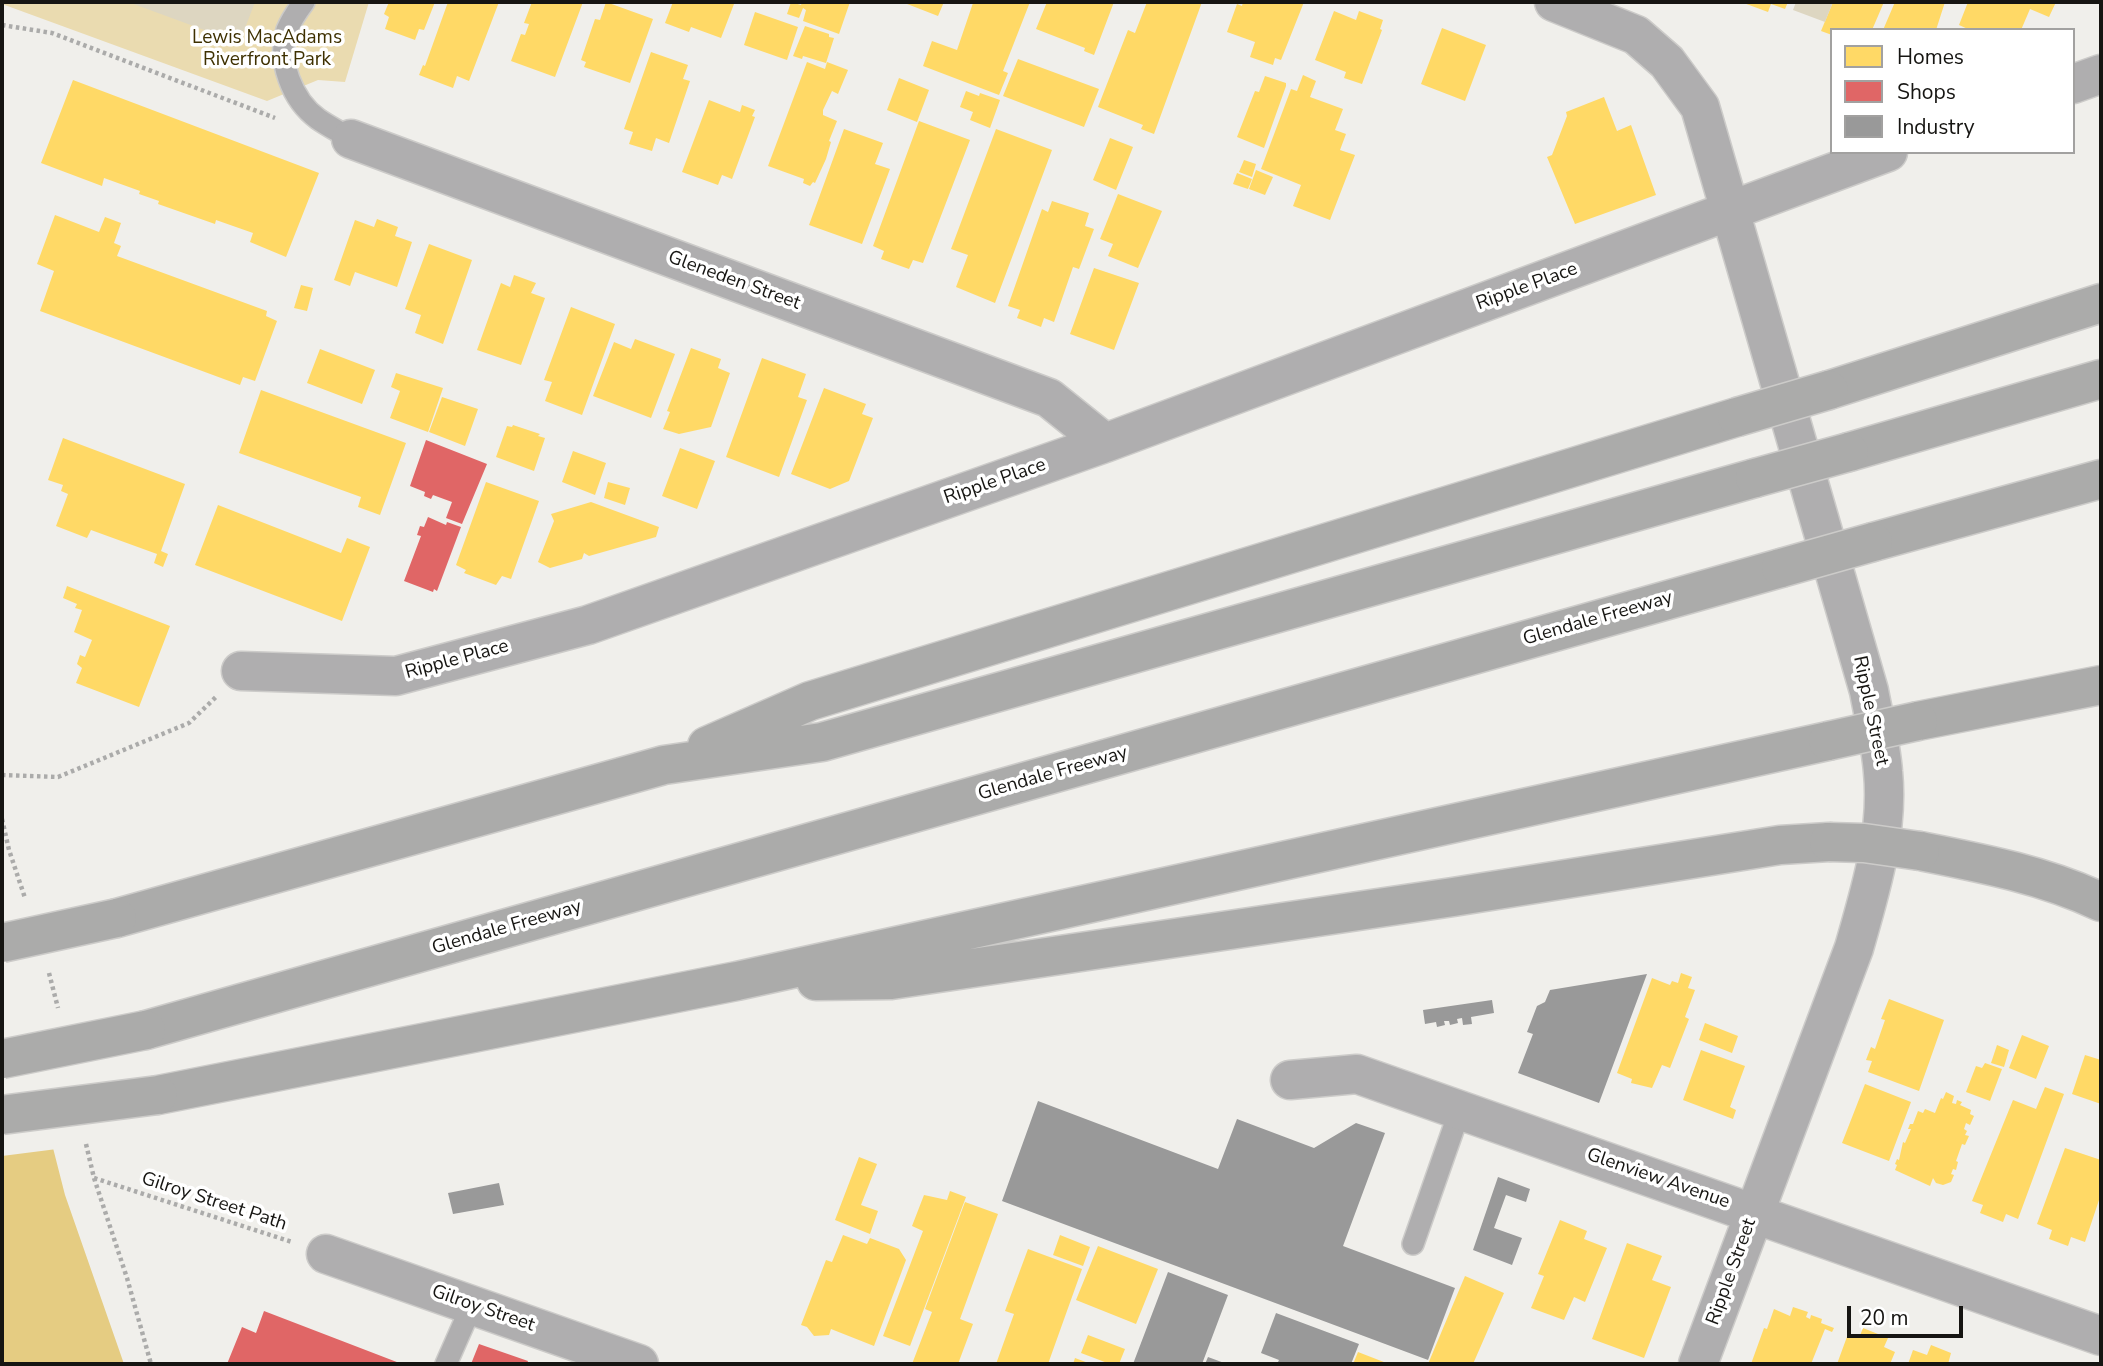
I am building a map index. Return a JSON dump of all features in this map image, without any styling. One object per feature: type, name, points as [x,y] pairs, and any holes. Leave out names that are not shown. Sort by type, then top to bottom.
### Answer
[{"type":"highway","points":[[664,765],[810,701],[1829,390],[2101,303]]},
{"type":"highway","points":[[2,943],[117,918],[664,765],[822,742],[2101,379]]},
{"type":"highway","name":"Glendale Freeway","points":[[2,1059],[146,1030],[2101,479]]},
{"type":"highway","points":[[2,1115],[158,1095],[737,981],[1918,721],[2101,685]]},
{"type":"highway","points":[[737,981],[891,980],[1439,900],[1780,845],[1829,842],[1920,850],[2004,867],[2101,902]]},
{"type":"street","name":"Ripple Street","points":[[1554,2],[1636,35],[1667,62],[1700,107],[1869,691],[1883,773],[1883,819],[1871,890],[1854,948],[1698,1364]]},
{"type":"street","points":[[2075,83],[2101,74]]},
{"type":"street","name":"Gleneden Street","points":[[351,139],[1049,398],[1105,443]]},
{"type":"street","points":[[1732,211],[1883,154]]},
{"type":"street","name":"Ripple Place","points":[[241,671],[396,676],[588,625],[1105,443],[1732,211]]},
{"type":"street","name":"Glenview Avenue","points":[[1290,1080],[1357,1074],[2101,1336]]},
{"type":"street","name":"Gilroy Street","points":[[326,1254],[639,1364]]},
{"type":"lane","points":[[304,2],[286,32],[285,63],[288,76],[293,90],[316,118],[351,139]]},
{"type":"lane","points":[[1413,1244],[1460,1110]]},
{"type":"lane","points":[[446,1364],[472,1305]]},
{"type":"path","points":[[2,25],[52,33],[279,120]]},
{"type":"path","points":[[2,775],[58,777],[189,723],[241,671]]},
{"type":"path","name":"Gilroy Street Path","points":[[93,1178],[326,1254]]},
{"type":"green space","name":"Lewis MacAdams Riverfront Park","points":[[2,2],[369,2],[345,82],[318,80],[267,101]]},
{"type":"shaded area","points":[[2,948],[65,1195],[124,1364],[2,1364]]},
{"type":"pier","points":[[2,945],[5,947],[57,1149],[2,1156]]},
{"type":"building: Homes","points":[[389,2],[435,2],[424,30],[419,29],[415,40],[385,29],[389,17],[384,14]]},
{"type":"building: Homes","points":[[448,2],[499,2],[469,81],[457,76],[453,88],[419,75],[423,65],[425,66]]},
{"type":"building: Homes","points":[[532,2],[583,2],[555,77],[511,61],[521,34],[525,35],[529,24],[524,23]]},
{"type":"building: Homes","points":[[606,2],[653,19],[630,83],[584,67],[586,62],[581,60],[595,19],[600,20]]},
{"type":"building: Homes","points":[[673,2],[734,4],[721,38],[691,27],[689,32],[665,23]]},
{"type":"building: Homes","points":[[791,2],[801,5],[802,2],[850,2],[839,34],[803,21],[806,10],[803,8],[799,18],[787,14]]},
{"type":"building: Homes","points":[[902,2],[944,2],[938,16]]},
{"type":"building: Homes","points":[[1030,2],[1003,71],[1008,73],[999,95],[923,66],[932,41],[957,50],[973,3]]},
{"type":"building: Homes","points":[[1047,2],[1114,2],[1094,55],[1084,51],[1085,48],[1036,29]]},
{"type":"building: Homes","points":[[1147,2],[1202,2],[1154,134],[1141,129],[1143,125],[1098,107],[1128,30],[1135,33]]},
{"type":"building: Homes","points":[[1243,2],[1304,2],[1281,60],[1275,58],[1273,65],[1250,57],[1255,42],[1227,32],[1237,4],[1242,6]]},
{"type":"building: Homes","points":[[1741,2],[1788,2],[1785,9],[1771,4],[1768,12]]},
{"type":"building: Homes","points":[[1833,2],[1884,2],[1873,28],[1830,28],[1830,34],[1821,31]]},
{"type":"building: Homes","points":[[1895,2],[1945,2],[1937,28],[1884,28]]},
{"type":"building: Homes","points":[[1968,2],[2056,2],[2049,17],[2030,9],[2022,28],[1966,28],[1959,25]]},
{"type":"building: Homes","points":[[1334,11],[1356,20],[1359,11],[1383,20],[1382,30],[1362,84],[1344,78],[1346,72],[1315,60]]},
{"type":"building: Homes","points":[[755,12],[798,27],[787,60],[744,45]]},
{"type":"building: Homes","points":[[805,26],[834,38],[826,63],[793,56]]},
{"type":"building: Homes","points":[[1442,28],[1486,45],[1465,101],[1421,84]]},
{"type":"building: Homes","points":[[651,52],[688,65],[683,79],[690,81],[669,143],[656,138],[652,151],[629,144],[633,132],[624,129]]},
{"type":"building: Homes","points":[[1018,59],[1099,89],[1084,127],[1003,96]]},
{"type":"building: Homes","points":[[807,62],[825,69],[827,62],[848,70],[838,94],[832,91],[823,110],[823,115],[837,121],[829,141],[831,142],[826,159],[815,183],[810,186],[803,183],[804,179],[768,166]]},
{"type":"building: Homes","points":[[1303,75],[1316,81],[1310,97],[1343,109],[1335,130],[1346,134],[1340,150],[1355,155],[1330,220],[1293,206],[1301,185],[1261,169],[1291,89],[1297,91]]},
{"type":"building: Homes","points":[[1265,76],[1286,83],[1286,86],[1264,148],[1237,137],[1255,91],[1259,92]]},
{"type":"building: Homes","points":[[899,78],[929,90],[917,122],[887,110]]},
{"type":"building: Homes","points":[[73,80],[319,173],[286,257],[250,242],[253,233],[216,220],[215,224],[158,204],[159,201],[139,194],[140,191],[104,178],[102,186],[41,163]]},
{"type":"building: Homes","points":[[966,91],[1000,100],[990,128],[970,120],[973,112],[960,107]]},
{"type":"building: Homes","points":[[1604,97],[1617,131],[1631,125],[1656,195],[1575,224],[1547,157],[1552,155],[1567,116],[1566,112]]},
{"type":"building: Homes","points":[[709,100],[740,112],[742,105],[755,110],[752,116],[755,117],[732,179],[722,175],[718,185],[682,172]]},
{"type":"building: Homes","points":[[919,121],[970,140],[923,263],[913,260],[909,269],[881,259],[884,251],[873,246]]},
{"type":"building: Homes","points":[[844,129],[883,143],[875,164],[890,169],[862,244],[809,225]]},
{"type":"building: Homes","points":[[996,129],[1052,150],[995,303],[956,287],[968,255],[951,249]]},
{"type":"building: Homes","points":[[1110,138],[1133,147],[1116,190],[1093,180]]},
{"type":"building: Homes","points":[[1244,160],[1256,164],[1252,177],[1239,172]]},
{"type":"building: Homes","points":[[1256,170],[1273,177],[1265,195],[1249,189]]},
{"type":"building: Homes","points":[[1237,173],[1252,179],[1248,189],[1233,184]]},
{"type":"building: Homes","points":[[1118,194],[1162,211],[1138,268],[1108,256],[1113,244],[1100,239]]},
{"type":"building: Homes","points":[[1052,201],[1089,213],[1085,226],[1094,229],[1079,269],[1073,267],[1054,322],[1044,318],[1041,327],[1017,318],[1020,310],[1008,306],[1042,209],[1048,212]]},
{"type":"building: Homes","points":[[55,215],[99,232],[105,217],[121,223],[114,243],[121,246],[117,256],[267,311],[266,316],[277,321],[255,381],[243,377],[240,385],[40,311],[54,271],[37,264]]},
{"type":"building: Homes","points":[[377,219],[398,227],[395,236],[412,242],[397,287],[355,272],[350,286],[334,280],[355,220],[374,227]]},
{"type":"building: Homes","points":[[429,244],[472,260],[443,344],[415,333],[421,315],[405,309]]},
{"type":"building: Homes","points":[[1094,268],[1139,283],[1114,350],[1070,334]]},
{"type":"building: Homes","points":[[514,275],[536,283],[531,293],[545,298],[521,365],[477,350],[501,283],[510,287]]},
{"type":"building: Homes","points":[[301,285],[313,288],[307,311],[294,308]]},
{"type":"building: Homes","points":[[571,307],[615,324],[582,415],[545,401],[552,382],[544,380]]},
{"type":"building: Homes","points":[[635,339],[675,354],[651,418],[593,396],[614,342],[631,349]]},
{"type":"building: Homes","points":[[691,348],[721,359],[718,368],[730,373],[711,427],[679,434],[663,429],[670,412],[667,411]]},
{"type":"building: Homes","points":[[320,349],[375,370],[362,404],[307,383]]},
{"type":"building: Homes","points":[[762,358],[806,374],[798,397],[807,400],[779,477],[726,457]]},
{"type":"building: Homes","points":[[396,373],[443,388],[428,432],[390,418],[400,391],[391,387]]},
{"type":"building: Homes","points":[[824,388],[866,404],[862,414],[873,418],[849,481],[830,489],[791,474]]},
{"type":"building: Homes","points":[[261,390],[406,443],[380,515],[358,507],[361,497],[239,453]]},
{"type":"building: Homes","points":[[442,397],[478,409],[465,446],[429,432]]},
{"type":"building: Homes","points":[[513,425],[545,438],[534,471],[496,457],[507,426]]},
{"type":"building: Homes","points":[[63,438],[185,484],[161,551],[168,554],[163,567],[154,563],[157,554],[91,530],[87,538],[56,526],[68,494],[61,491],[63,485],[48,480]]},
{"type":"building: Homes","points":[[680,448],[715,461],[697,509],[662,496]]},
{"type":"building: Homes","points":[[573,451],[606,463],[595,495],[562,482]]},
{"type":"building: Homes","points":[[486,482],[539,501],[511,579],[502,576],[496,585],[464,573],[466,570],[456,565]]},
{"type":"building: Homes","points":[[608,482],[630,488],[625,505],[604,498]]},
{"type":"building: Homes","points":[[591,502],[659,527],[656,537],[589,556],[584,553],[582,559],[550,568],[538,562],[554,521],[551,514]]},
{"type":"building: Homes","points":[[218,505],[341,553],[347,538],[370,547],[342,621],[195,565]]},
{"type":"building: Homes","points":[[67,586],[170,626],[139,707],[76,683],[82,668],[77,664],[80,655],[85,657],[92,640],[74,632],[82,610],[75,608],[77,604],[63,598]]},
{"type":"building: Homes","points":[[1681,973],[1692,977],[1688,988],[1695,990],[1685,1017],[1689,1019],[1670,1068],[1662,1065],[1652,1088],[1631,1083],[1632,1079],[1617,1073],[1652,978],[1670,985],[1672,981],[1678,983]]},
{"type":"building: Homes","points":[[1889,999],[1944,1020],[1919,1091],[1868,1072],[1872,1061],[1866,1060],[1871,1047],[1875,1049],[1885,1020],[1881,1019]]},
{"type":"building: Homes","points":[[1705,1023],[1738,1036],[1732,1053],[1699,1040]]},
{"type":"building: Homes","points":[[2022,1035],[2049,1046],[2036,1079],[2009,1068]]},
{"type":"building: Homes","points":[[1997,1045],[2009,1050],[2004,1067],[1991,1063]]},
{"type":"building: Homes","points":[[1701,1050],[1745,1066],[1730,1107],[1736,1110],[1733,1119],[1683,1100]]},
{"type":"building: Homes","points":[[2085,1055],[2101,1060],[2101,1104],[2072,1094]]},
{"type":"building: Homes","points":[[1985,1063],[2002,1069],[1990,1101],[1966,1092],[1976,1066],[1982,1068]]},
{"type":"building: Homes","points":[[1865,1084],[1911,1102],[1889,1161],[1842,1143]]},
{"type":"building: Homes","points":[[2045,1087],[2064,1094],[2018,1219],[2006,1214],[2003,1222],[1980,1213],[1983,1205],[1972,1201],[2013,1100],[2036,1109]]},
{"type":"building: Homes","points":[[1946,1092],[1954,1096],[1952,1103],[1956,1104],[1957,1100],[1962,1102],[1960,1105],[1971,1110],[1970,1114],[1974,1116],[1970,1125],[1966,1123],[1965,1135],[1969,1136],[1965,1145],[1962,1144],[1956,1170],[1953,1169],[1951,1174],[1954,1175],[1951,1182],[1943,1185],[1936,1183],[1933,1178],[1930,1186],[1895,1170],[1895,1164],[1911,1129],[1908,1129],[1910,1124],[1913,1124],[1918,1111],[1923,1113],[1925,1109],[1935,1113]]},
{"type":"building: Homes","points":[[2065,1148],[2101,1160],[2101,1194],[2085,1242],[2071,1237],[2068,1246],[2049,1239],[2052,1230],[2037,1224]]},
{"type":"building: Homes","points":[[859,1157],[877,1164],[861,1205],[878,1211],[870,1234],[835,1220]]},
{"type":"building: Homes","points":[[950,1191],[966,1197],[910,1346],[883,1336],[923,1231],[912,1226],[924,1195],[947,1200]]},
{"type":"building: Homes","points":[[965,1202],[998,1214],[960,1319],[973,1324],[958,1364],[912,1364],[932,1312],[925,1309]]},
{"type":"building: Homes","points":[[1560,1220],[1587,1231],[1584,1239],[1607,1248],[1585,1302],[1574,1297],[1564,1320],[1531,1308],[1544,1276],[1538,1274]]},
{"type":"building: Homes","points":[[843,1235],[867,1244],[870,1238],[899,1249],[906,1260],[874,1346],[831,1329],[829,1335],[814,1336],[807,1327],[801,1325],[826,1260],[832,1262]]},
{"type":"building: Homes","points":[[1060,1235],[1090,1247],[1083,1266],[1053,1255]]},
{"type":"building: Homes","points":[[1627,1243],[1662,1256],[1652,1280],[1671,1287],[1644,1358],[1592,1339]]},
{"type":"building: Homes","points":[[1098,1246],[1158,1269],[1136,1324],[1076,1300]]},
{"type":"building: Homes","points":[[1028,1249],[1082,1269],[1048,1364],[996,1364],[1014,1314],[1005,1311]]},
{"type":"building: Homes","points":[[1465,1276],[1504,1293],[1473,1364],[1428,1364]]},
{"type":"building: Homes","points":[[1793,1307],[1808,1312],[1806,1317],[1810,1319],[1811,1315],[1822,1319],[1821,1323],[1834,1328],[1832,1332],[1825,1329],[1811,1364],[1751,1364],[1774,1309],[1790,1316]]},
{"type":"building: Homes","points":[[1863,1328],[1888,1338],[1884,1347],[1895,1352],[1890,1364],[1837,1364],[1848,1334],[1859,1338]]},
{"type":"building: Homes","points":[[1088,1335],[1125,1349],[1119,1364],[1110,1364],[1081,1353]]},
{"type":"building: Homes","points":[[1931,1345],[1951,1353],[1948,1364],[1908,1364],[1913,1350],[1927,1355]]},
{"type":"building: Homes","points":[[1358,1352],[1389,1364],[1353,1364]]},
{"type":"building: Homes","points":[[1075,1358],[1091,1364],[1073,1364]]},
{"type":"building: Shops","points":[[426,440],[487,464],[462,524],[446,518],[452,502],[433,495],[431,499],[424,496],[425,492],[410,486]]},
{"type":"building: Shops","points":[[428,517],[446,525],[447,522],[461,527],[437,591],[434,589],[433,592],[404,581],[421,536],[417,535],[420,526],[424,527]]},
{"type":"building: Shops","points":[[264,1311],[402,1364],[227,1364],[242,1327],[256,1333]]},
{"type":"building: Shops","points":[[479,1344],[528,1361],[527,1364],[471,1364]]},
{"type":"building: Industry","points":[[1647,974],[1599,1103],[1518,1073],[1533,1034],[1527,1032],[1537,1006],[1545,1002],[1550,990]]},
{"type":"building: Industry","points":[[1492,1000],[1494,1013],[1471,1017],[1472,1024],[1463,1025],[1462,1018],[1457,1019],[1458,1023],[1450,1025],[1449,1021],[1444,1021],[1445,1025],[1437,1027],[1436,1022],[1425,1024],[1423,1010]]},
{"type":"building: Industry","points":[[1038,1101],[1218,1169],[1237,1119],[1314,1148],[1356,1123],[1385,1133],[1343,1246],[1455,1288],[1428,1360],[1002,1201]]},
{"type":"building: Industry","points":[[1498,1177],[1530,1189],[1526,1202],[1506,1195],[1494,1228],[1522,1238],[1512,1265],[1473,1250]]},
{"type":"building: Industry","points":[[499,1183],[504,1205],[453,1214],[448,1193]]},
{"type":"building: Industry","points":[[1168,1272],[1228,1295],[1202,1364],[1133,1364]]},
{"type":"building: Industry","points":[[1276,1313],[1359,1344],[1351,1364],[1277,1364],[1279,1360],[1261,1353]]},
{"type":"building: Industry","points":[[1208,1357],[1227,1364],[1205,1364]]},
{"type":"building: Other","points":[[128,2],[255,2],[242,36],[220,29],[218,35]]},
{"type":"building: Other","points":[[1796,2],[1833,2],[1825,22],[1793,10]]}]
